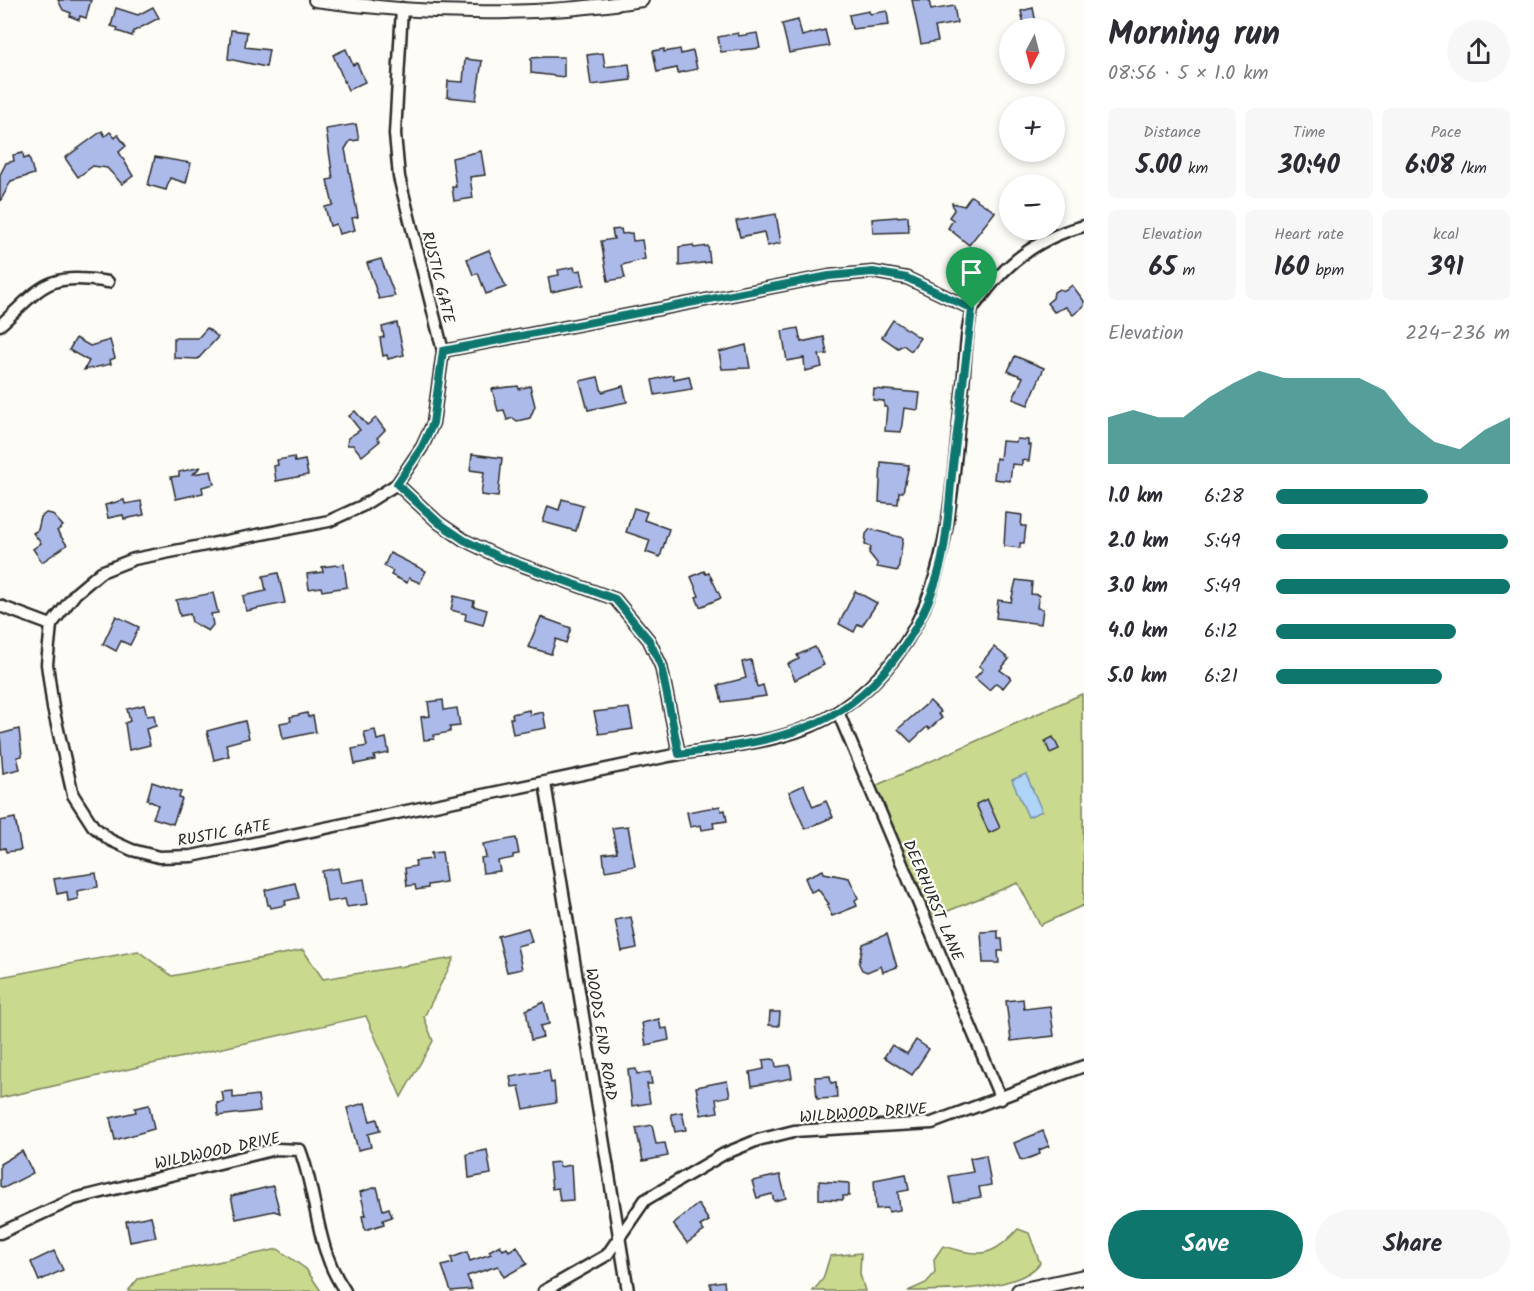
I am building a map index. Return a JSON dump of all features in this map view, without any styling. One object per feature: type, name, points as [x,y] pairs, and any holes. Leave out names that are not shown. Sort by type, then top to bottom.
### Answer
[{"type":"main road","points":[[1019,1291],[1084,1277]]},
{"type":"street","points":[[315,0],[402,8],[485,12],[642,0]]},
{"type":"street","name":"RUSTIC GATE","points":[[402,8],[394,134],[399,177],[443,351],[433,423],[422,447],[397,484],[362,506],[329,521],[134,559],[101,572],[76,592],[51,626],[47,664],[53,708],[73,795],[93,826],[110,840],[132,850],[159,857],[192,856],[679,754],[770,738],[805,728],[838,712],[882,674],[904,646],[934,587],[946,534],[972,309]]},
{"type":"street","points":[[443,351],[829,276],[873,272],[907,278],[972,309],[1005,267],[1062,231],[1084,226]]},
{"type":"street","points":[[0,325],[36,290],[49,282],[77,277],[108,282]]},
{"type":"street","points":[[397,484],[439,523],[464,540],[499,557],[615,599],[649,640],[661,666],[679,754]]},
{"type":"street","points":[[0,606],[51,626]]},
{"type":"street","name":"DEERHURST LANE","points":[[838,712],[1001,1099]]},
{"type":"street","name":"WOODS END ROAD","points":[[545,783],[628,1291]]},
{"type":"street","name":"WILDWOOD DRIVE","points":[[544,1291],[607,1255],[620,1233],[645,1200],[723,1154],[758,1140],[794,1131],[829,1127],[932,1123],[1084,1066]]},
{"type":"street","name":"WILDWOOD DRIVE","points":[[0,1233],[74,1199],[276,1149],[300,1150],[310,1176],[325,1254],[334,1276],[345,1291]]},
{"type":"green space","points":[[1082,694],[1084,905],[1040,925],[1018,883],[933,917],[875,786]]},
{"type":"green space","points":[[303,950],[323,979],[454,958],[424,1017],[433,1041],[401,1097],[366,1016],[0,1098],[0,977],[138,951],[172,976]]},
{"type":"green space","points":[[1018,1229],[1029,1233],[1040,1263],[1030,1272],[1015,1279],[979,1288],[908,1291],[926,1283],[935,1273],[934,1259],[943,1246],[967,1252],[985,1252],[1009,1239]]},
{"type":"green space","points":[[278,1249],[306,1269],[321,1291],[128,1291],[138,1279]]},
{"type":"green space","points":[[861,1253],[860,1274],[865,1291],[813,1291],[823,1279],[830,1256]]},
{"type":"water","points":[[1026,774],[1042,811],[1028,817],[1012,780]]},
{"type":"building","points":[[58,0],[91,0],[86,18],[80,16],[79,20],[70,16],[71,13],[63,10]]},
{"type":"building","points":[[912,0],[929,0],[931,10],[954,6],[957,23],[935,27],[938,41],[921,44]]},
{"type":"building","points":[[153,7],[159,18],[134,31],[132,36],[117,31],[118,28],[111,26],[116,8],[138,15]]},
{"type":"building","points":[[1033,8],[1035,18],[1023,18],[1021,11]]},
{"type":"building","points":[[869,11],[870,14],[887,11],[889,25],[852,29],[849,15]]},
{"type":"building","points":[[798,20],[802,36],[825,30],[829,46],[789,53],[782,24]]},
{"type":"building","points":[[231,30],[247,32],[245,47],[269,50],[266,67],[228,59]]},
{"type":"building","points":[[738,33],[739,36],[757,33],[760,48],[721,52],[718,37]]},
{"type":"building","points":[[346,49],[353,65],[357,63],[365,82],[348,90],[333,55]]},
{"type":"building","points":[[664,49],[664,52],[680,49],[681,54],[693,51],[697,69],[678,73],[677,68],[657,72],[653,51]]},
{"type":"building","points":[[603,53],[605,67],[629,64],[631,80],[591,85],[587,55]]},
{"type":"building","points":[[564,57],[564,77],[531,73],[531,58]]},
{"type":"building","points":[[465,59],[482,61],[476,100],[447,97],[448,81],[463,82]]},
{"type":"building","points":[[356,124],[359,140],[350,141],[345,149],[358,217],[352,218],[355,230],[339,234],[336,224],[330,226],[325,207],[333,205],[327,180],[333,179],[326,129]]},
{"type":"building","points":[[102,131],[105,136],[110,132],[115,138],[118,135],[126,146],[119,152],[133,176],[122,184],[107,168],[93,166],[78,177],[65,158]]},
{"type":"building","points":[[481,151],[485,175],[470,177],[473,198],[454,201],[452,187],[456,187],[452,158]]},
{"type":"building","points":[[23,153],[24,159],[29,157],[34,174],[11,181],[0,202],[0,175],[6,163],[14,161],[13,155]]},
{"type":"building","points":[[155,157],[191,163],[186,183],[170,178],[166,190],[148,185]]},
{"type":"building","points":[[971,196],[995,212],[969,245],[948,228],[953,220],[949,217],[954,210],[952,203],[964,206]]},
{"type":"building","points":[[776,214],[781,243],[767,246],[764,232],[740,237],[736,221]]},
{"type":"building","points":[[908,216],[909,232],[873,233],[872,219]]},
{"type":"building","points":[[621,229],[622,234],[632,233],[633,241],[642,240],[645,259],[622,265],[625,278],[608,281],[601,241],[614,239],[612,230]]},
{"type":"building","points":[[693,245],[694,248],[708,246],[710,262],[679,266],[679,247]]},
{"type":"building","points":[[489,250],[506,287],[486,294],[478,273],[473,275],[467,259]]},
{"type":"building","points":[[381,259],[395,296],[379,299],[367,263]]},
{"type":"building","points":[[574,267],[575,271],[581,270],[584,285],[551,292],[548,277],[559,275],[558,270]]},
{"type":"building","points":[[1072,285],[1084,301],[1084,306],[1073,315],[1066,307],[1054,312],[1047,303],[1053,298],[1054,292],[1059,289],[1065,291]]},
{"type":"building","points":[[893,320],[920,338],[911,351],[903,345],[898,348],[882,337]]},
{"type":"building","points":[[397,323],[404,355],[388,359],[387,355],[383,356],[380,338],[384,337],[382,327]]},
{"type":"building","points":[[207,328],[218,337],[198,359],[174,358],[174,338],[198,338]]},
{"type":"building","points":[[798,328],[801,342],[824,337],[827,354],[819,355],[822,367],[805,371],[804,358],[787,361],[782,331]]},
{"type":"building","points":[[76,338],[90,346],[110,340],[115,358],[110,360],[111,364],[84,370],[89,361],[69,350]]},
{"type":"building","points":[[746,345],[750,368],[722,369],[719,352]]},
{"type":"building","points":[[1015,356],[1044,368],[1028,405],[1013,399],[1023,377],[1008,371]]},
{"type":"building","points":[[673,375],[674,379],[689,376],[692,389],[655,395],[652,380]]},
{"type":"building","points":[[598,377],[602,392],[623,386],[627,402],[588,410],[580,381]]},
{"type":"building","points":[[518,386],[519,389],[530,386],[535,406],[530,418],[517,421],[513,418],[507,420],[504,410],[498,411],[492,389]]},
{"type":"building","points":[[874,389],[920,393],[918,410],[904,408],[901,432],[885,431],[887,407],[884,407],[884,401],[873,400]]},
{"type":"building","points":[[355,411],[367,425],[376,418],[385,430],[377,438],[380,441],[362,456],[353,445],[347,445],[348,438],[360,430],[349,416]]},
{"type":"building","points":[[1017,439],[1028,440],[1028,445],[1031,445],[1029,461],[1022,460],[1022,465],[1012,464],[1010,481],[994,479],[996,458],[1000,459],[1002,441],[1016,442]]},
{"type":"building","points":[[472,454],[502,458],[498,497],[481,495],[484,472],[470,470]]},
{"type":"building","points":[[294,457],[295,462],[305,460],[308,475],[276,481],[274,466],[278,465],[277,460]]},
{"type":"building","points":[[881,462],[909,465],[903,492],[899,492],[898,504],[879,502]]},
{"type":"building","points":[[201,467],[193,474],[211,471],[214,484],[202,487],[203,493],[176,499],[171,477],[179,476],[179,472]]},
{"type":"building","points":[[562,499],[583,505],[576,531],[543,522],[548,506],[559,510]]},
{"type":"building","points":[[124,500],[125,504],[141,501],[144,515],[124,519],[123,515],[108,518],[105,505]]},
{"type":"building","points":[[634,508],[647,512],[644,520],[669,529],[660,557],[646,552],[650,540],[626,532]]},
{"type":"building","points":[[46,513],[52,514],[63,526],[57,531],[67,545],[42,562],[33,549],[41,543],[33,533],[38,530],[41,517]]},
{"type":"building","points":[[1006,513],[1022,515],[1021,526],[1026,526],[1024,543],[1020,543],[1020,548],[1004,546]]},
{"type":"building","points":[[870,529],[903,538],[898,571],[877,567],[877,563],[869,553],[871,547],[865,545],[866,534]]},
{"type":"building","points":[[390,553],[426,571],[420,583],[409,578],[407,583],[391,575],[393,571],[384,566]]},
{"type":"building","points":[[344,564],[347,587],[322,591],[321,587],[309,589],[307,574],[323,572],[322,567]]},
{"type":"building","points":[[704,571],[706,574],[709,573],[721,598],[700,607],[696,597],[699,596],[691,577]]},
{"type":"building","points":[[278,573],[285,603],[246,611],[243,596],[266,591],[263,576]]},
{"type":"building","points":[[1016,580],[1032,582],[1031,594],[1039,595],[1037,608],[1043,609],[1041,624],[996,618],[998,600],[1011,602]]},
{"type":"building","points":[[855,591],[877,603],[862,626],[858,624],[854,632],[839,624]]},
{"type":"building","points":[[213,593],[218,613],[211,614],[213,625],[208,631],[192,622],[190,614],[180,616],[176,600]]},
{"type":"building","points":[[454,596],[474,601],[473,606],[487,610],[483,625],[465,620],[466,614],[451,610]]},
{"type":"building","points":[[116,616],[139,627],[130,645],[121,641],[116,651],[103,644]]},
{"type":"building","points":[[541,617],[571,628],[566,643],[556,639],[551,654],[528,647]]},
{"type":"building","points":[[815,647],[824,665],[795,680],[788,664],[799,659],[797,655]]},
{"type":"building","points":[[994,647],[1009,659],[1000,670],[1011,678],[1003,688],[996,683],[989,690],[975,678],[983,669],[979,666]]},
{"type":"building","points":[[751,660],[757,687],[763,685],[766,696],[722,702],[718,685],[746,678],[742,662]]},
{"type":"building","points":[[443,700],[444,710],[457,708],[460,726],[450,727],[450,732],[434,735],[434,739],[424,740],[421,717],[430,716],[428,702]]},
{"type":"building","points":[[930,701],[941,712],[938,714],[942,718],[929,729],[927,727],[911,742],[898,729]]},
{"type":"building","points":[[144,705],[147,716],[154,715],[156,726],[146,729],[150,745],[129,750],[125,723],[130,721],[127,709]]},
{"type":"building","points":[[629,708],[633,729],[599,734],[594,712]]},
{"type":"building","points":[[529,710],[530,715],[543,712],[546,728],[513,734],[510,718],[513,718],[512,714]]},
{"type":"building","points":[[307,713],[308,717],[313,716],[316,732],[283,739],[280,723],[291,721],[290,717]]},
{"type":"building","points":[[245,721],[249,738],[226,744],[229,756],[214,760],[207,731]]},
{"type":"building","points":[[19,729],[22,756],[17,757],[20,769],[3,773],[0,734]]},
{"type":"building","points":[[375,730],[377,740],[386,738],[389,753],[374,756],[375,760],[355,764],[352,749],[367,746],[364,732]]},
{"type":"building","points":[[1053,737],[1059,749],[1050,753],[1045,741]]},
{"type":"building","points":[[152,782],[181,792],[179,797],[182,799],[173,824],[153,818],[158,805],[147,800]]},
{"type":"building","points":[[804,785],[813,807],[826,801],[833,817],[805,829],[789,792]]},
{"type":"building","points":[[987,799],[1000,828],[989,833],[976,804]]},
{"type":"building","points":[[720,806],[721,811],[725,810],[727,821],[713,823],[714,828],[702,830],[701,825],[690,827],[687,812]]},
{"type":"building","points":[[15,818],[21,850],[6,852],[5,848],[0,849],[0,821]]},
{"type":"building","points":[[628,826],[635,866],[605,871],[603,854],[617,852],[612,828]]},
{"type":"building","points":[[516,838],[519,854],[513,855],[513,858],[498,861],[500,871],[483,873],[481,858],[486,857],[483,844]]},
{"type":"building","points":[[442,852],[446,882],[416,890],[415,885],[407,886],[405,868],[416,866],[415,861],[432,859],[431,853]]},
{"type":"building","points":[[338,868],[341,883],[364,879],[368,904],[347,907],[345,899],[327,902],[322,871]]},
{"type":"building","points":[[823,870],[824,873],[849,878],[858,898],[855,900],[857,906],[832,916],[827,905],[829,904],[818,889],[811,892],[805,878]]},
{"type":"building","points":[[96,873],[98,887],[77,891],[78,899],[68,901],[67,892],[57,894],[54,879]]},
{"type":"building","points":[[295,883],[299,898],[285,901],[286,905],[271,908],[268,905],[265,890]]},
{"type":"building","points":[[631,917],[637,948],[622,951],[615,920]]},
{"type":"building","points":[[528,928],[532,942],[517,946],[522,969],[507,972],[498,936]]},
{"type":"building","points":[[998,931],[998,939],[1002,939],[1003,951],[998,951],[999,963],[983,963],[981,932]]},
{"type":"building","points":[[887,934],[897,967],[883,972],[881,966],[867,972],[862,970],[859,964],[863,944]]},
{"type":"building","points":[[1023,999],[1024,1009],[1050,1006],[1054,1036],[1011,1041],[1006,1001]]},
{"type":"building","points":[[544,1002],[549,1024],[540,1026],[543,1037],[531,1040],[526,1010]]},
{"type":"building","points":[[770,1012],[780,1012],[779,1026],[769,1025]]},
{"type":"building","points":[[659,1019],[661,1029],[667,1028],[669,1040],[646,1045],[642,1023]]},
{"type":"building","points":[[916,1040],[929,1049],[912,1075],[884,1057],[892,1045],[907,1054]]},
{"type":"building","points":[[763,1060],[775,1060],[776,1067],[790,1065],[792,1078],[752,1086],[750,1072],[764,1069]]},
{"type":"building","points":[[636,1069],[637,1074],[650,1072],[652,1084],[647,1084],[650,1103],[632,1106],[628,1070]]},
{"type":"building","points":[[549,1070],[551,1083],[554,1082],[556,1103],[524,1109],[519,1086],[512,1087],[510,1077]]},
{"type":"building","points":[[830,1076],[831,1083],[836,1082],[837,1098],[817,1099],[815,1077]]},
{"type":"building","points":[[727,1081],[730,1096],[716,1099],[718,1112],[701,1115],[696,1087]]},
{"type":"building","points":[[233,1091],[233,1098],[258,1095],[260,1111],[218,1116],[217,1103],[224,1102],[222,1092]]},
{"type":"building","points":[[365,1103],[370,1121],[377,1119],[380,1131],[368,1134],[371,1147],[358,1150],[347,1108]]},
{"type":"building","points":[[149,1105],[154,1129],[115,1140],[110,1118],[136,1112],[135,1108]]},
{"type":"building","points":[[682,1112],[686,1130],[675,1132],[671,1114]]},
{"type":"building","points":[[652,1125],[656,1144],[665,1143],[668,1156],[643,1161],[636,1128]]},
{"type":"building","points":[[1043,1131],[1049,1146],[1039,1150],[1040,1154],[1024,1160],[1020,1159],[1014,1143]]},
{"type":"building","points":[[487,1150],[491,1174],[469,1178],[467,1154]]},
{"type":"building","points":[[22,1151],[33,1173],[4,1188],[0,1186],[0,1164]]},
{"type":"building","points":[[986,1155],[991,1185],[979,1187],[981,1197],[954,1202],[949,1176],[973,1172],[970,1158]]},
{"type":"building","points":[[559,1162],[560,1167],[571,1165],[573,1200],[560,1201],[558,1188],[552,1189],[549,1163]]},
{"type":"building","points":[[906,1174],[909,1190],[898,1192],[900,1210],[889,1212],[888,1208],[876,1209],[874,1180]]},
{"type":"building","points":[[780,1175],[786,1198],[774,1201],[772,1194],[757,1198],[752,1181]]},
{"type":"building","points":[[819,1181],[849,1183],[849,1196],[843,1196],[843,1200],[819,1199]]},
{"type":"building","points":[[273,1186],[280,1213],[274,1211],[236,1219],[231,1196]]},
{"type":"building","points":[[377,1187],[383,1210],[389,1208],[392,1217],[383,1220],[384,1224],[365,1230],[362,1216],[366,1215],[360,1192]]},
{"type":"building","points":[[698,1204],[709,1221],[700,1226],[704,1231],[687,1243],[673,1224]]},
{"type":"building","points":[[151,1216],[156,1237],[130,1242],[126,1221]]},
{"type":"building","points":[[500,1245],[503,1250],[507,1248],[509,1251],[517,1246],[527,1264],[504,1277],[498,1266],[467,1276],[472,1289],[451,1291],[442,1266],[453,1263],[451,1258],[467,1252],[470,1261],[491,1254],[489,1251]]},
{"type":"building","points":[[54,1251],[63,1270],[39,1281],[31,1262]]},
{"type":"building","points":[[724,1281],[725,1291],[712,1291],[710,1283]]},
{"type":"route","points":[[873,272],[907,278],[936,289],[972,309],[946,534],[934,587],[907,641],[882,674],[838,712],[805,728],[730,747],[679,754],[661,666],[649,640],[633,617],[615,599],[499,557],[464,540],[439,523],[397,484],[422,447],[433,423],[443,351],[829,276],[873,272]]}]
